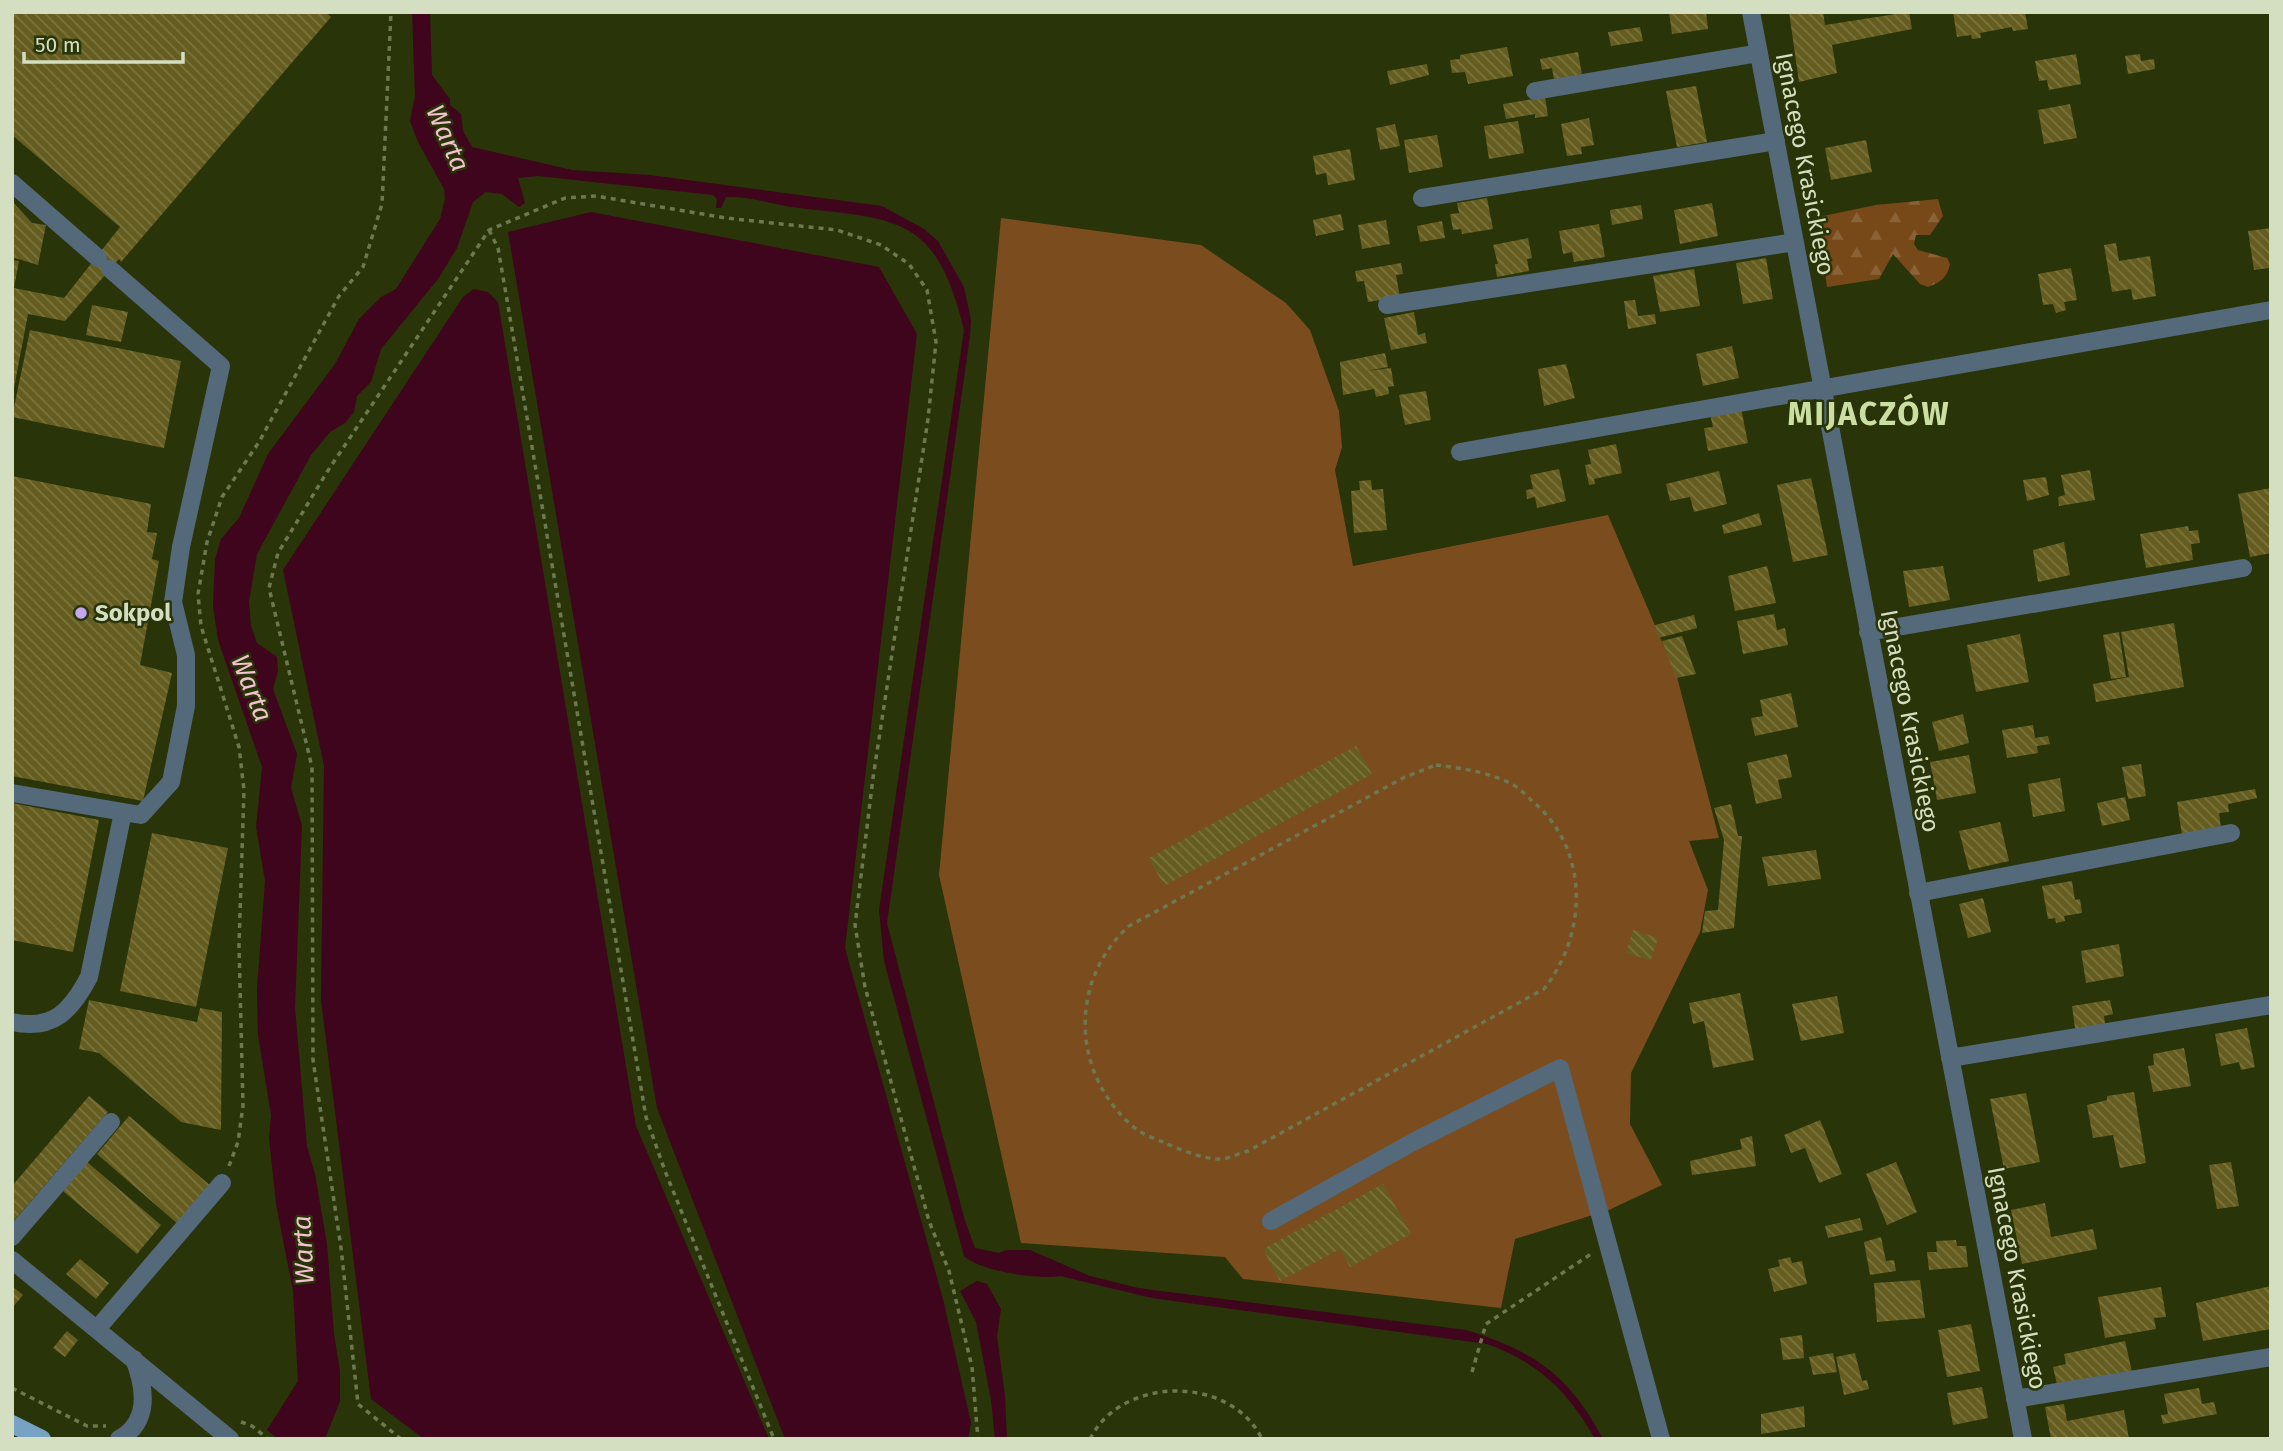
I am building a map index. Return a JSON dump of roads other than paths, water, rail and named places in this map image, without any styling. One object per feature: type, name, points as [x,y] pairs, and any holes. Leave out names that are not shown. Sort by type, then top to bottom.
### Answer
[{"type":"main road","points":[[12,1424],[42,1439]]},
{"type":"street","name":"Ignacego Krasickiego","points":[[1751,12],[2023,1439]]},
{"type":"street","points":[[1535,91],[1759,53]]},
{"type":"street","points":[[1422,198],[1776,141]]},
{"type":"street","points":[[12,183],[221,366],[181,547],[173,602],[187,655],[186,706],[172,782],[141,815],[12,793]]},
{"type":"street","points":[[1387,305],[1795,242]]},
{"type":"street","points":[[1460,452],[1822,386],[2271,310]]},
{"type":"street","points":[[1868,632],[2242,568]]},
{"type":"street","points":[[12,1023],[29,1026],[58,1019],[77,1001],[89,977],[123,813]]},
{"type":"street","points":[[1918,893],[2231,833]]},
{"type":"street","points":[[1950,1058],[2271,1006]]},
{"type":"street","points":[[1271,1221],[1413,1143],[1560,1068],[1661,1439]]},
{"type":"street","points":[[12,1237],[111,1122]]},
{"type":"street","points":[[97,1329],[222,1183]]},
{"type":"street","points":[[12,1260],[230,1439]]},
{"type":"street","points":[[2015,1399],[2271,1357]]},
{"type":"street","points":[[115,1432],[135,1425],[142,1410],[142,1381],[134,1358]]},
{"type":"water","name":"Warta","points":[[412,12],[430,12],[432,75],[450,99],[450,105],[461,114],[463,131],[472,147],[572,170],[650,175],[882,206],[924,229],[938,241],[964,287],[971,320],[970,336],[887,923],[965,1221],[975,1248],[999,1253],[1006,1250],[1030,1250],[1090,1276],[1138,1288],[1466,1330],[1511,1347],[1547,1368],[1577,1398],[1603,1439],[1595,1439],[1563,1393],[1537,1370],[1487,1344],[1152,1298],[1060,1276],[1024,1275],[995,1270],[964,1256],[884,961],[879,910],[964,330],[953,293],[941,266],[927,246],[910,232],[889,222],[735,197],[726,197],[721,208],[716,208],[717,199],[713,195],[538,176],[518,178],[525,203],[519,207],[502,194],[486,192],[473,202],[457,248],[438,279],[381,349],[371,382],[357,396],[354,412],[345,423],[330,432],[311,455],[257,554],[249,602],[251,626],[257,643],[277,657],[278,671],[273,689],[297,754],[291,788],[302,826],[295,1008],[307,1146],[315,1174],[327,1244],[334,1334],[340,1371],[340,1401],[325,1439],[278,1439],[267,1430],[298,1381],[293,1291],[276,1204],[269,1138],[271,1115],[258,1035],[257,989],[265,881],[256,827],[262,767],[218,640],[213,606],[215,559],[221,539],[239,518],[268,454],[335,364],[359,319],[381,297],[396,289],[440,219],[445,199],[444,189],[418,142],[410,121],[415,96]]},
{"type":"water","points":[[591,212],[879,267],[917,334],[845,948],[943,1299],[971,1423],[968,1439],[785,1439],[657,1108],[508,232]]},
{"type":"water","points":[[474,289],[488,292],[498,302],[636,1126],[769,1439],[424,1439],[371,1399],[321,1000],[324,766],[283,570],[463,297]]},
{"type":"water","points":[[977,1281],[987,1284],[1001,1309],[997,1336],[1005,1396],[1007,1439],[995,1439],[991,1400],[976,1322],[960,1291]]},
{"type":"place","name":"Sokpol","points":[[81,613]]},
{"type":"district","name":"MIJACZÓW","points":[[1869,414]]}]
